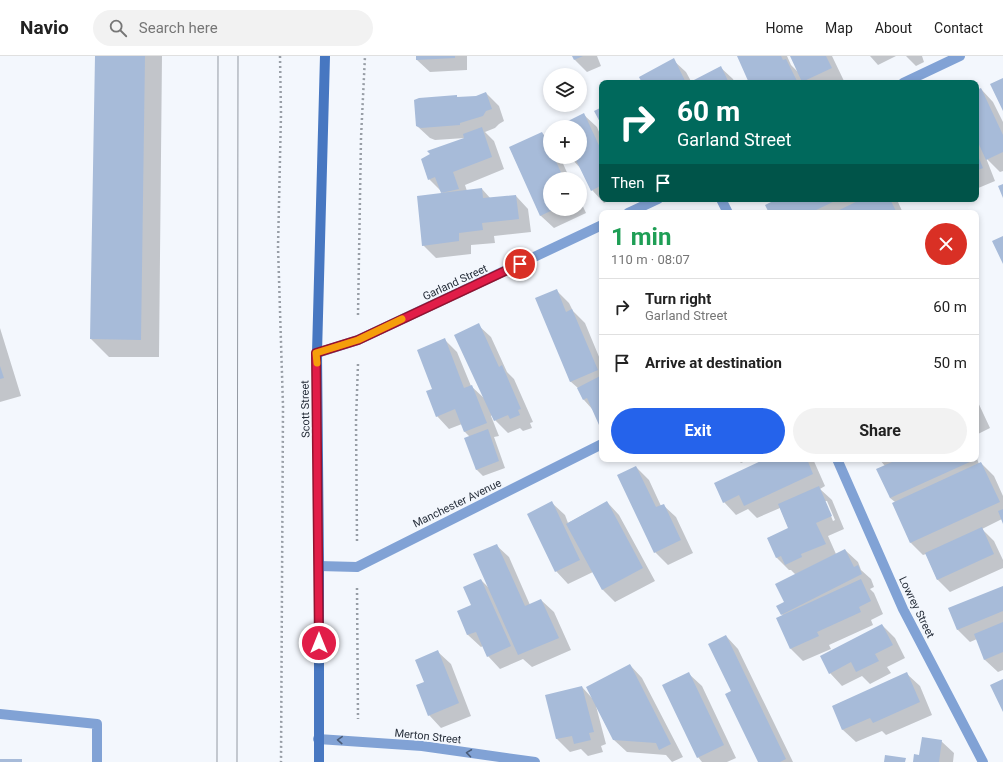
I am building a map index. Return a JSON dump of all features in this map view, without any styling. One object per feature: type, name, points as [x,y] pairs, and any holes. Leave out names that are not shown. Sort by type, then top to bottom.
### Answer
[{"type":"main road","name":"Scott Street","points":[[319,762],[319,566],[316,353],[325,56]]},
{"type":"street","points":[[909,80],[960,56]]},
{"type":"street","points":[[634,210],[652,202]]},
{"type":"street","name":"Garland Street","points":[[316,353],[358,340],[599,227]]},
{"type":"street","name":"Manchester Avenue","points":[[319,566],[357,567],[599,446]]},
{"type":"street","name":"Lowrey Street","points":[[838,462],[903,609],[983,762]]},
{"type":"street","points":[[0,714],[97,724],[97,762]]},
{"type":"street","name":"Merton Street","points":[[318,739],[422,746],[535,762]]},
{"type":"path","points":[[280,56],[278,247],[283,406],[281,762]]},
{"type":"path","points":[[359,299],[361,138],[365,56]]},
{"type":"path","points":[[357,533],[356,421],[358,365]]},
{"type":"path","points":[[357,581],[358,717]]},
{"type":"building","points":[[95,56],[145,56],[141,340],[90,339]]},
{"type":"building","points":[[416,56],[455,56],[455,58],[416,60]]},
{"type":"building","points":[[572,56],[583,56],[574,60]]},
{"type":"building","points":[[737,56],[781,56],[783,60],[786,59],[796,80],[748,80]]},
{"type":"building","points":[[790,56],[826,56],[832,68],[806,80],[801,80]]},
{"type":"building","points":[[674,58],[685,80],[640,80],[639,77]]},
{"type":"building","points":[[721,66],[728,80],[694,80]]},
{"type":"building","points":[[1003,78],[1003,111],[990,84]]},
{"type":"building","points":[[981,88],[1003,135],[1003,152],[986,160],[979,145],[979,89]]},
{"type":"building","points":[[486,92],[492,109],[486,111],[483,116],[460,123],[460,125],[421,128],[416,126],[414,100],[419,98],[457,95],[457,97],[476,96]]},
{"type":"building","points":[[599,108],[599,120],[594,111]]},
{"type":"building","points":[[584,113],[599,146],[599,187],[591,191],[587,183],[587,172],[582,172],[578,164],[587,164],[587,120],[570,120]]},
{"type":"building","points":[[482,127],[492,157],[453,172],[459,189],[441,193],[435,177],[428,180],[421,159],[430,154],[427,151],[464,138],[463,134]]},
{"type":"building","points":[[542,132],[543,164],[557,164],[561,172],[543,172],[543,215],[540,216],[509,147]]},
{"type":"building","points":[[979,158],[983,168],[979,170]]},
{"type":"building","points":[[1003,184],[1003,198],[998,186]]},
{"type":"building","points":[[482,188],[483,198],[516,195],[519,219],[482,223],[483,230],[459,233],[459,241],[422,246],[417,196]]},
{"type":"building","points":[[771,202],[833,202],[816,210],[768,210],[765,205]]},
{"type":"building","points":[[856,202],[892,202],[896,210],[839,210]]},
{"type":"building","points":[[1003,236],[1003,264],[992,241]]},
{"type":"building","points":[[557,289],[566,312],[572,309],[598,370],[570,382],[535,298]]},
{"type":"building","points":[[479,323],[499,367],[502,365],[521,409],[518,410],[520,415],[510,419],[508,415],[494,421],[454,335]]},
{"type":"building","points":[[445,338],[464,388],[472,385],[487,423],[464,432],[455,409],[436,417],[426,391],[432,389],[417,350]]},
{"type":"building","points":[[0,366],[4,378],[0,379]]},
{"type":"building","points":[[599,377],[599,425],[587,398],[583,400],[577,388]]},
{"type":"building","points":[[488,429],[499,461],[476,470],[464,438]]},
{"type":"building","points":[[759,462],[808,462],[813,474],[744,506],[739,495],[723,503],[714,483]]},
{"type":"building","points":[[892,462],[970,462],[890,498],[876,469]]},
{"type":"building","points":[[981,462],[1000,502],[910,543],[892,503]]},
{"type":"building","points":[[636,466],[656,507],[664,504],[681,540],[654,553],[617,475]]},
{"type":"building","points":[[819,486],[832,516],[816,523],[826,544],[801,554],[802,557],[785,565],[781,556],[776,558],[767,538],[788,528],[778,504]]},
{"type":"building","points":[[552,501],[580,560],[555,572],[527,514]]},
{"type":"building","points":[[607,501],[643,568],[602,590],[566,524]]},
{"type":"building","points":[[1003,509],[1003,524],[998,511]]},
{"type":"building","points":[[982,527],[994,554],[937,580],[925,553]]},
{"type":"building","points":[[497,544],[525,606],[541,599],[559,638],[518,655],[473,554]]},
{"type":"building","points":[[845,549],[854,567],[858,565],[862,574],[781,615],[776,606],[784,602],[775,584]]},
{"type":"building","points":[[481,579],[511,646],[487,657],[476,632],[467,635],[457,611],[471,605],[463,587]]},
{"type":"building","points":[[861,579],[871,601],[859,607],[861,612],[817,632],[819,636],[790,649],[776,618]]},
{"type":"building","points":[[1003,586],[1003,611],[957,630],[948,608]]},
{"type":"building","points":[[1003,622],[1003,652],[984,660],[974,634]]},
{"type":"building","points":[[882,624],[893,645],[875,654],[879,661],[856,672],[851,662],[829,674],[820,656]]},
{"type":"building","points":[[726,635],[786,759],[780,762],[758,762],[725,694],[731,691],[708,644]]},
{"type":"building","points":[[438,650],[459,703],[428,716],[416,685],[424,682],[415,660]]},
{"type":"building","points":[[630,664],[671,744],[659,750],[656,743],[613,740],[586,687]]},
{"type":"building","points":[[689,672],[724,745],[697,758],[662,685]]},
{"type":"building","points":[[907,672],[920,702],[873,723],[870,718],[842,730],[832,706]]},
{"type":"building","points":[[1003,679],[1003,712],[990,685]]},
{"type":"building","points":[[582,686],[594,732],[589,733],[591,740],[574,744],[572,736],[556,739],[545,695]]},
{"type":"building","points":[[922,737],[942,740],[939,762],[913,762],[914,754],[919,755]]},
{"type":"building","points":[[885,755],[906,758],[905,762],[884,762]]},
{"type":"building","points":[[0,759],[22,759],[22,762],[0,762]]},
{"type":"tram line","points":[[217,762],[218,56]]},
{"type":"tram line","points":[[237,762],[238,56]]},
{"type":"slow traffic","points":[[317,363],[316,353],[358,340],[402,319]]},
{"type":"route","points":[[319,643],[316,353],[358,340],[520,264]]}]
